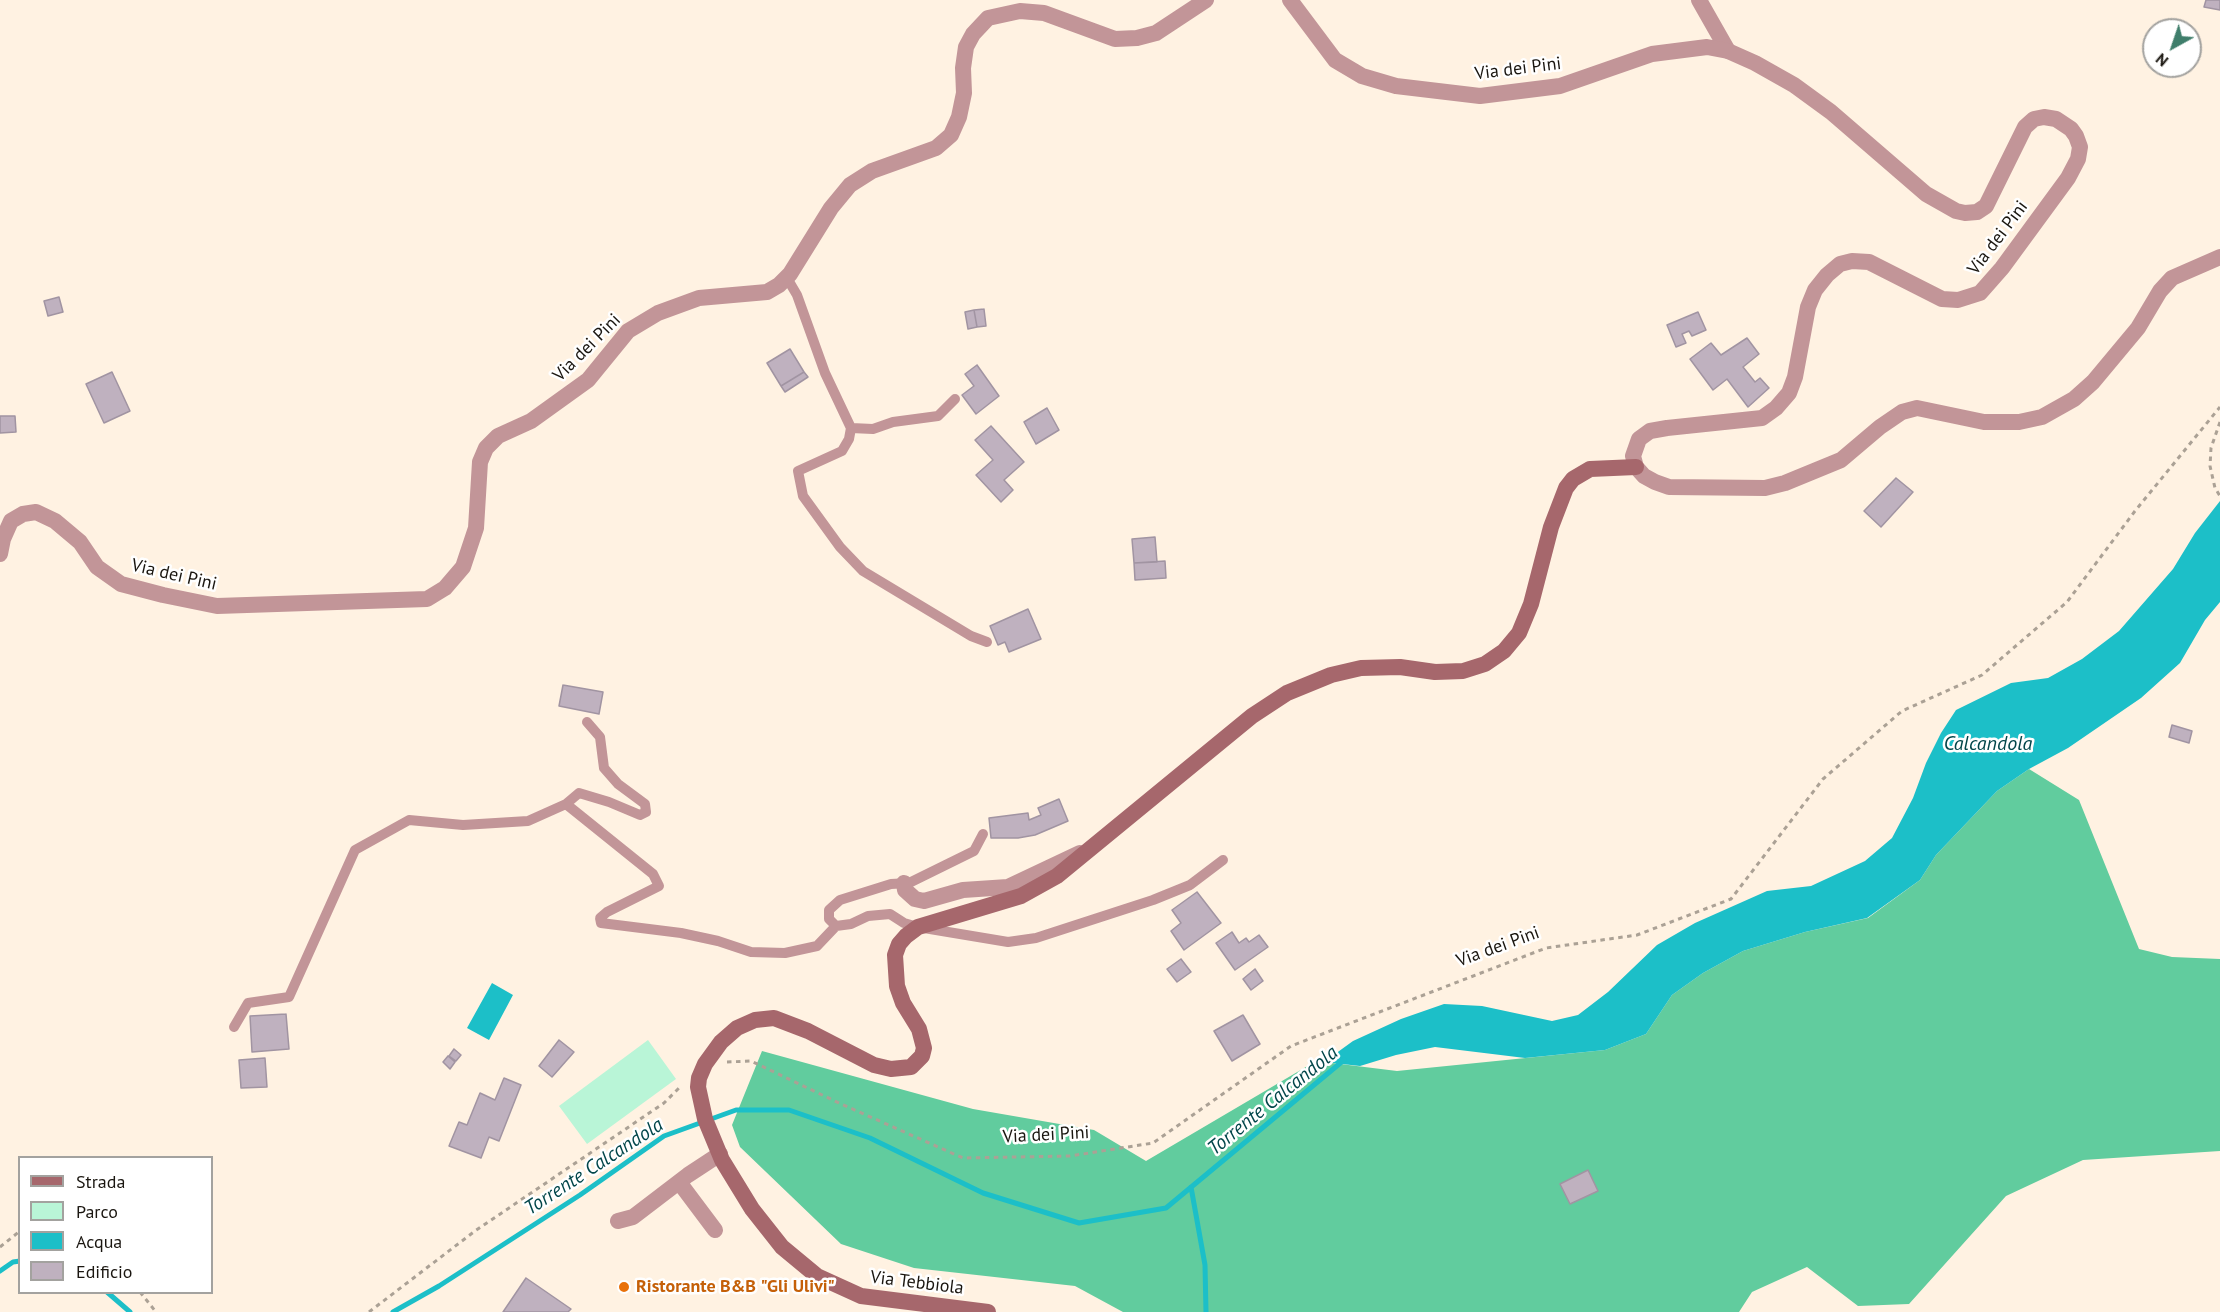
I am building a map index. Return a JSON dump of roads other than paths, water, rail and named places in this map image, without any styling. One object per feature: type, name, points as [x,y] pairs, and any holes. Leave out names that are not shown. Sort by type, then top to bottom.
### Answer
[{"type":"main road","points":[[918,927],[1021,897],[1057,876],[1252,716],[1287,693],[1331,675],[1361,668],[1400,667],[1435,672],[1463,671],[1485,664],[1504,651],[1519,633],[1531,604],[1551,526],[1566,488],[1573,479],[1590,469],[1636,467]]},
{"type":"main road","name":"Via Tebbiola","points":[[918,927],[899,944],[894,964],[897,986],[903,1004],[919,1029],[924,1048],[922,1056],[911,1067],[891,1069],[874,1065],[808,1031],[774,1018],[755,1020],[737,1028],[721,1042],[705,1064],[698,1087],[705,1119],[721,1157],[752,1209],[782,1247],[817,1276],[861,1296],[988,1312]]},
{"type":"street","name":"Via dei Pini","points":[[0,554],[3,539],[11,521],[23,514],[36,512],[55,521],[80,542],[97,567],[121,584],[164,595],[216,606],[395,602],[427,599],[445,588],[463,567],[476,528],[480,462],[486,448],[498,436],[531,421],[588,380],[628,331],[658,313],[699,298],[767,292],[787,278],[831,208],[850,185],[872,171],[936,148],[951,135],[959,117],[964,93],[963,68],[966,47],[973,34],[988,18],[1020,10],[1044,13],[1115,39],[1137,38],[1156,33],[1206,0]]},
{"type":"street","name":"Via dei Pini","points":[[1290,0],[1335,60],[1362,76],[1396,86],[1480,96],[1560,86],[1652,54],[1707,46],[1728,51],[1755,63],[1794,86],[1831,112],[1926,194],[1956,211],[1965,213],[1977,212],[1986,206],[2025,127],[2034,119],[2044,117],[2056,119],[2071,129],[2080,147],[2078,159],[2068,178],[2002,268],[1980,294],[1958,300],[1942,299],[1869,262],[1852,261],[1840,264],[1815,290],[1808,307],[1795,377],[1789,393],[1776,408],[1762,418],[1650,431],[1639,439],[1635,447],[1633,456],[1636,467]]},
{"type":"street","points":[[1699,0],[1728,51]]},
{"type":"street","points":[[1636,467],[1644,476],[1670,487],[1764,488],[1793,480],[1841,460],[1880,427],[1902,412],[1917,408],[1984,423],[2019,422],[2042,417],[2074,399],[2093,382],[2138,328],[2160,291],[2172,278],[2220,257]]},
{"type":"street","points":[[904,883],[905,890],[915,899],[924,901],[963,890],[1008,887],[1094,846]]},
{"type":"street","points":[[618,1221],[633,1217],[679,1182],[721,1157]]},
{"type":"street","points":[[679,1182],[715,1230]]},
{"type":"lane","points":[[787,278],[797,295],[825,373],[851,428],[849,439],[842,451],[798,471],[803,496],[840,547],[863,571],[971,636],[987,642]]},
{"type":"lane","points":[[851,428],[873,429],[893,422],[938,416],[955,399]]},
{"type":"lane","points":[[234,1027],[248,1003],[289,997],[355,850],[409,820],[463,825],[528,821],[566,804],[579,793],[640,815],[646,812],[645,804],[618,784],[604,768],[600,737],[587,722]]},
{"type":"lane","points":[[566,804],[653,874],[659,886],[607,912],[600,918],[601,923],[681,933],[718,941],[751,952],[785,953],[817,946],[836,926],[851,924],[868,916],[890,914],[904,923],[918,927],[1008,942],[1036,938],[1153,900],[1190,885],[1223,860]]},
{"type":"lane","points":[[836,926],[829,919],[829,910],[840,900],[891,884],[904,883],[974,851],[983,834]]},
{"type":"water","name":"Calcandola","points":[[2220,501],[2220,602],[2205,620],[2180,663],[2141,698],[2068,748],[2029,769],[1997,791],[1936,855],[1920,880],[1867,918],[1805,932],[1743,951],[1703,973],[1672,995],[1646,1034],[1605,1050],[1525,1058],[1435,1047],[1396,1055],[1360,1066],[1324,1062],[1353,1041],[1401,1019],[1444,1004],[1482,1006],[1552,1021],[1578,1015],[1608,992],[1657,945],[1695,923],[1767,891],[1811,886],[1865,861],[1892,838],[1913,798],[1926,763],[1941,733],[1956,710],[2011,683],[2048,678],[2082,659],[2119,631],[2173,569],[2195,533]]},
{"type":"water","points":[[492,983],[513,995],[489,1040],[467,1028]]},
{"type":"waterway","name":"Torrente Calcandola","points":[[393,1312],[439,1286],[580,1195],[664,1136],[736,1110],[789,1110],[870,1138],[983,1193],[1079,1223],[1166,1208],[1344,1060]]},
{"type":"waterway","points":[[1191,1187],[1205,1265],[1206,1312]]},
{"type":"waterway","name":"Torrente Calcandola","points":[[0,1271],[18,1261]]},
{"type":"waterway","name":"Torrente Calcandola","points":[[109,1294],[130,1312]]},
{"type":"place","name":"Ristorante B&B \"Gli Ulivi\"","points":[[624,1287]]}]
